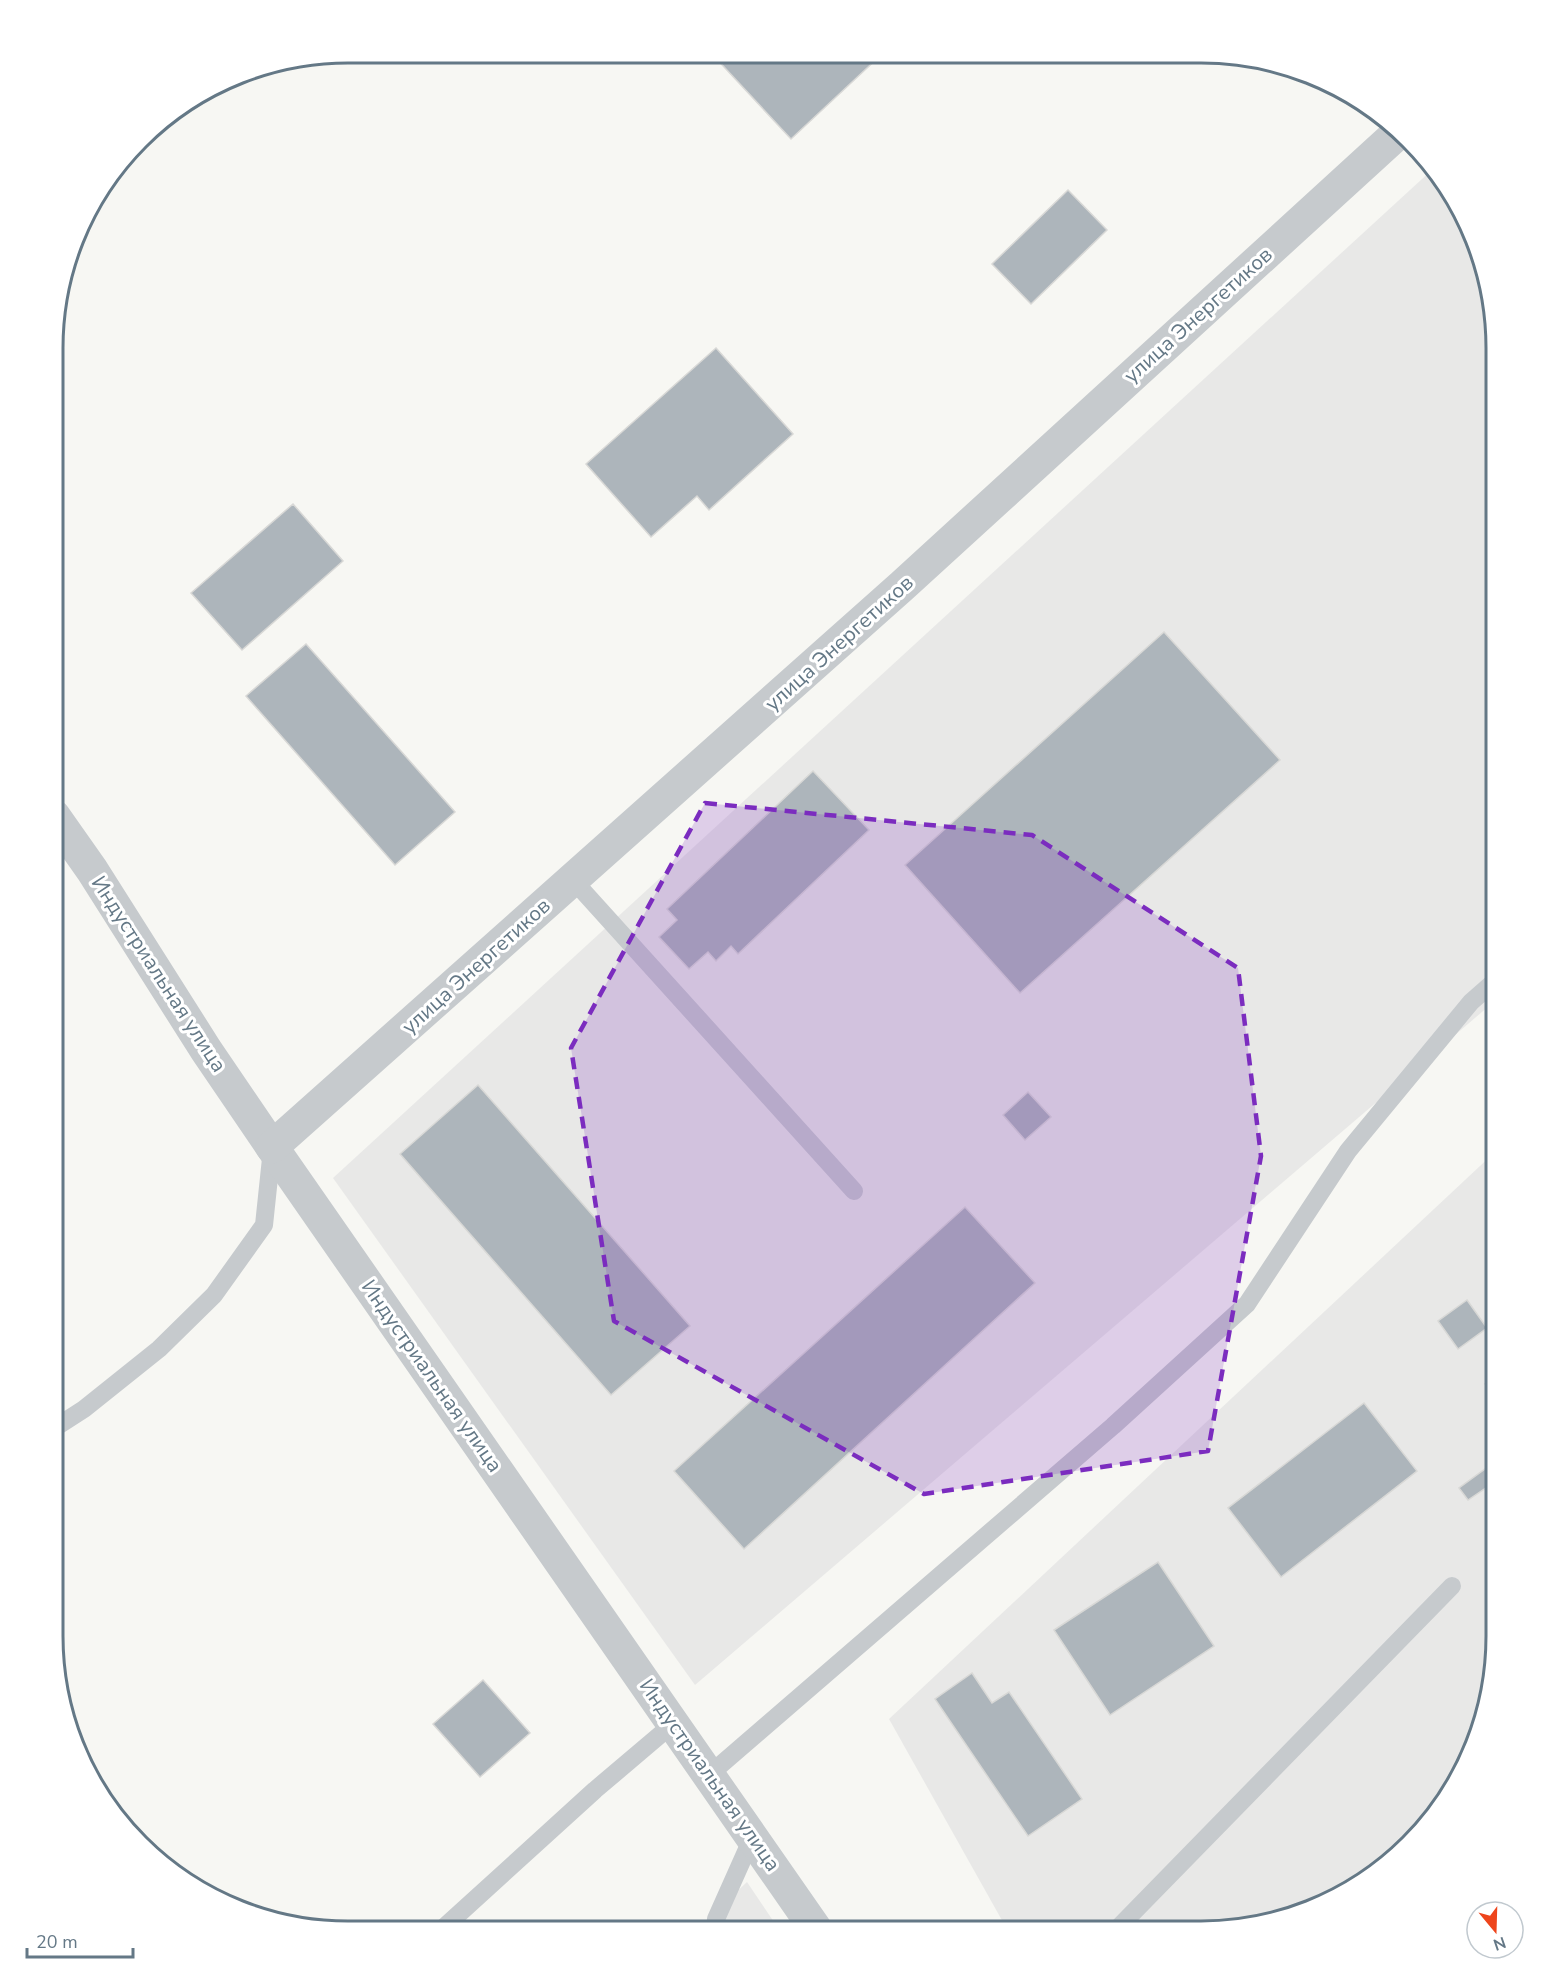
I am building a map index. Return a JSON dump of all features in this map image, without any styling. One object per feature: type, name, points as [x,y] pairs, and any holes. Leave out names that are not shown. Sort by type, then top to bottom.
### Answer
[{"type":"street","name":"улица Энергетиков","points":[[272,1147],[902,586],[1393,137]]},
{"type":"street","name":"Индустриальная улица","points":[[63,829],[92,870],[206,1050],[272,1147],[811,1921]]},
{"type":"lane","points":[[573,880],[854,1191]]},
{"type":"lane","points":[[710,1774],[1104,1434],[1247,1304],[1348,1151],[1471,1002],[1486,989]]},
{"type":"lane","points":[[63,1423],[84,1409],[159,1348],[214,1295],[264,1225],[272,1147]]},
{"type":"lane","points":[[1124,1921],[1452,1586]]},
{"type":"lane","points":[[451,1921],[596,1790],[674,1724]]},
{"type":"lane","points":[[716,1921],[753,1836]]},
{"type":"highlighted area","points":[[705,803],[1032,835],[1238,968],[1261,1156],[1208,1451],[924,1494],[614,1321],[571,1048]]},
{"type":"shaded area","points":[[1427,174],[1457,222],[1471,256],[1484,310],[1486,348],[1486,1009],[695,1685],[333,1178]]},
{"type":"shaded area","points":[[1486,1160],[1486,1636],[1484,1674],[1471,1728],[1457,1762],[1438,1795],[1403,1838],[1375,1862],[1344,1883],[1293,1906],[1257,1916],[1201,1921],[1002,1921],[889,1719]]},
{"type":"shaded area","points":[[747,1882],[773,1921],[706,1921]]},
{"type":"building","points":[[720,63],[872,63],[791,139]]},
{"type":"building","points":[[1068,190],[1107,230],[1031,304],[992,264]]},
{"type":"building","points":[[716,348],[793,434],[709,510],[697,496],[651,537],[586,464]]},
{"type":"building","points":[[293,504],[343,561],[242,650],[191,593]]},
{"type":"building","points":[[1164,632],[1280,760],[1020,993],[905,865]]},
{"type":"building","points":[[306,644],[455,812],[395,865],[246,696]]},
{"type":"building","points":[[813,771],[869,830],[738,954],[731,946],[716,961],[708,952],[689,969],[659,937],[677,920],[667,909]]},
{"type":"building","points":[[478,1085],[690,1326],[611,1395],[400,1154]]},
{"type":"building","points":[[1028,1092],[1051,1117],[1025,1140],[1003,1115]]},
{"type":"building","points":[[965,1207],[1035,1283],[744,1549],[674,1471]]},
{"type":"building","points":[[1467,1300],[1486,1329],[1458,1349],[1438,1321]]},
{"type":"building","points":[[1364,1403],[1417,1471],[1281,1577],[1228,1508]]},
{"type":"building","points":[[1486,1468],[1486,1488],[1468,1500],[1459,1488]]},
{"type":"building","points":[[1158,1562],[1214,1646],[1110,1715],[1054,1630]]},
{"type":"building","points":[[972,1673],[992,1703],[1009,1692],[1082,1799],[1028,1836],[935,1699]]},
{"type":"building","points":[[483,1680],[530,1733],[480,1777],[433,1724]]}]
